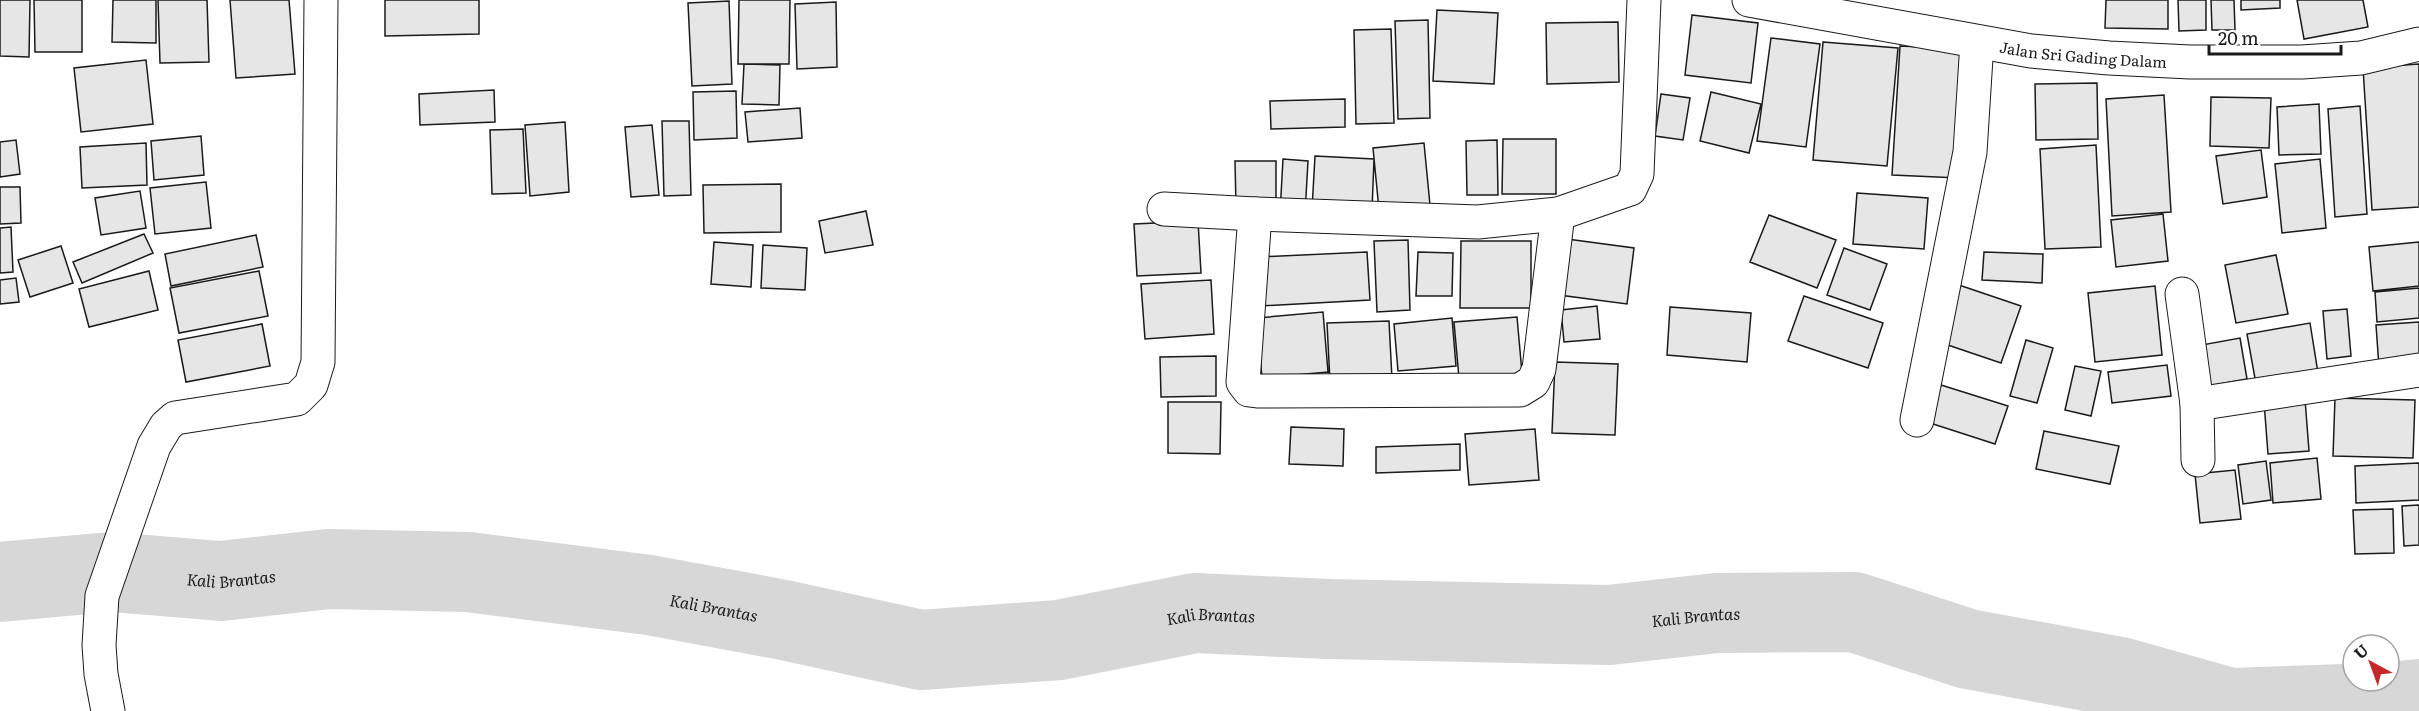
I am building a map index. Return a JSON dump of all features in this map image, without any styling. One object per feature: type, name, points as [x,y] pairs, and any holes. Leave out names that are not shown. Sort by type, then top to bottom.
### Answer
[{"type":"street","points":[[108,711],[101,674],[99,645],[102,596],[154,446],[166,426],[175,418],[297,399],[311,385],[318,362],[321,0]]},
{"type":"street","points":[[1164,209],[1478,222],[1558,214],[1630,189],[1637,174],[1644,0]]},
{"type":"street","name":"Jalan Sri Gading Dalam","points":[[1749,0],[2031,51],[2109,58],[2190,62],[2302,62],[2361,58],[2419,44]]},
{"type":"street","points":[[1917,420],[1970,152],[1977,42]]},
{"type":"street","points":[[1255,214],[1243,382],[1249,390],[1257,391],[1520,390],[1533,382],[1539,369],[1558,214]]},
{"type":"street","points":[[2182,294],[2197,404],[2198,460]]},
{"type":"street","points":[[2197,404],[2419,370]]},
{"type":"building","points":[[0,0],[30,0],[29,57],[0,56]]},
{"type":"building","points":[[34,0],[82,0],[82,52],[35,52]]},
{"type":"building","points":[[113,0],[156,0],[156,43],[112,42]]},
{"type":"building","points":[[158,0],[207,0],[209,62],[160,63]]},
{"type":"building","points":[[230,0],[289,0],[295,74],[236,78]]},
{"type":"building","points":[[385,0],[479,0],[479,34],[385,36]]},
{"type":"building","points":[[739,0],[790,0],[789,64],[738,64]]},
{"type":"building","points":[[2106,0],[2168,0],[2168,29],[2105,28]]},
{"type":"building","points":[[2178,0],[2206,0],[2206,30],[2179,31]]},
{"type":"building","points":[[2211,0],[2234,0],[2235,30],[2212,30]]},
{"type":"building","points":[[2241,0],[2280,0],[2280,8],[2241,10]]},
{"type":"building","points":[[2297,0],[2363,0],[2368,27],[2304,39]]},
{"type":"building","points":[[729,1],[732,84],[692,86],[688,3]]},
{"type":"building","points":[[836,2],[837,67],[797,69],[795,4]]},
{"type":"building","points":[[1437,10],[1498,13],[1494,84],[1433,81]]},
{"type":"building","points":[[1692,15],[1758,23],[1751,83],[1685,75]]},
{"type":"building","points":[[1428,20],[1430,118],[1398,119],[1395,21]]},
{"type":"building","points":[[1618,22],[1619,82],[1547,84],[1546,23]]},
{"type":"building","points":[[1391,29],[1394,123],[1356,124],[1354,30]]},
{"type":"building","points":[[1771,38],[1820,44],[1806,147],[1757,141]]},
{"type":"building","points":[[1823,42],[1898,48],[1887,166],[1813,160]]},
{"type":"building","points":[[1900,46],[1966,49],[1959,178],[1892,175]]},
{"type":"building","points":[[146,60],[153,124],[81,132],[74,68]]},
{"type":"building","points":[[744,64],[780,65],[779,105],[742,104]]},
{"type":"building","points":[[2419,64],[2419,207],[2372,210],[2363,68]]},
{"type":"building","points":[[2097,83],[2098,139],[2036,140],[2035,84]]},
{"type":"building","points":[[494,90],[495,122],[420,125],[419,94]]},
{"type":"building","points":[[736,91],[737,138],[694,140],[693,92]]},
{"type":"building","points":[[1711,92],[1761,104],[1749,153],[1700,141]]},
{"type":"building","points":[[1661,94],[1690,98],[1683,140],[1655,136]]},
{"type":"building","points":[[2164,95],[2171,212],[2112,216],[2106,99]]},
{"type":"building","points":[[2211,97],[2271,98],[2269,148],[2210,146]]},
{"type":"building","points":[[1345,99],[1345,127],[1271,129],[1270,101]]},
{"type":"building","points":[[2319,104],[2321,154],[2279,155],[2277,107]]},
{"type":"building","points":[[2360,106],[2367,214],[2335,217],[2328,109]]},
{"type":"building","points":[[800,108],[802,138],[748,142],[745,112]]},
{"type":"building","points":[[662,121],[689,121],[691,195],[664,196]]},
{"type":"building","points":[[565,122],[569,192],[530,196],[525,125]]},
{"type":"building","points":[[652,125],[659,195],[631,197],[625,127]]},
{"type":"building","points":[[523,129],[526,193],[492,194],[490,130]]},
{"type":"building","points":[[201,136],[204,175],[154,180],[151,141]]},
{"type":"building","points":[[1503,139],[1556,139],[1556,194],[1502,194]]},
{"type":"building","points":[[16,140],[20,174],[0,177],[0,142]]},
{"type":"building","points":[[1497,140],[1498,195],[1467,195],[1466,141]]},
{"type":"building","points":[[146,143],[147,185],[82,188],[80,147]]},
{"type":"building","points":[[1424,143],[1430,205],[1379,210],[1373,148]]},
{"type":"building","points":[[2096,145],[2101,247],[2045,249],[2040,149]]},
{"type":"building","points":[[2261,150],[2267,197],[2223,204],[2216,156]]},
{"type":"building","points":[[1315,156],[1374,159],[1372,211],[1312,209]]},
{"type":"building","points":[[1283,159],[1308,161],[1305,214],[1280,213]]},
{"type":"building","points":[[2320,159],[2326,228],[2282,233],[2275,164]]},
{"type":"building","points":[[1235,161],[1276,161],[1276,206],[1236,206]]},
{"type":"building","points":[[206,182],[211,228],[155,234],[150,188]]},
{"type":"building","points":[[781,184],[781,232],[704,233],[703,185]]},
{"type":"building","points":[[0,187],[20,187],[21,223],[0,224]]},
{"type":"building","points":[[140,191],[146,228],[101,235],[95,198]]},
{"type":"building","points":[[1857,193],[1928,198],[1924,249],[1853,244]]},
{"type":"building","points":[[866,211],[873,245],[825,253],[819,221]]},
{"type":"building","points":[[2163,214],[2168,261],[2116,267],[2111,220]]},
{"type":"building","points":[[1769,215],[1836,240],[1817,288],[1750,262]]},
{"type":"building","points":[[1198,221],[1201,273],[1137,276],[1134,224]]},
{"type":"building","points":[[11,227],[13,272],[0,273],[0,228]]},
{"type":"building","points":[[144,234],[153,253],[82,283],[73,262]]},
{"type":"building","points":[[256,235],[263,267],[171,286],[165,254]]},
{"type":"building","points":[[1567,239],[1634,248],[1627,304],[1559,295]]},
{"type":"building","points":[[1408,240],[1410,310],[1377,312],[1374,241]]},
{"type":"building","points":[[1461,241],[1531,241],[1531,308],[1460,308]]},
{"type":"building","points":[[714,242],[753,245],[751,287],[711,284]]},
{"type":"building","points":[[2419,242],[2419,286],[2373,291],[2369,247]]},
{"type":"building","points":[[763,245],[807,248],[805,290],[761,288]]},
{"type":"building","points":[[61,246],[73,283],[30,297],[18,260]]},
{"type":"building","points":[[1844,248],[1887,264],[1870,310],[1827,295]]},
{"type":"building","points":[[1367,252],[1370,300],[1260,306],[1258,257]]},
{"type":"building","points":[[1418,252],[1453,253],[1452,296],[1416,296]]},
{"type":"building","points":[[1984,252],[2043,254],[2042,283],[1982,280]]},
{"type":"building","points":[[2276,255],[2288,314],[2236,323],[2225,265]]},
{"type":"building","points":[[149,271],[158,310],[89,327],[79,289]]},
{"type":"building","points":[[259,271],[268,316],[179,333],[170,288]]},
{"type":"building","points":[[16,278],[19,302],[0,304],[0,280]]},
{"type":"building","points":[[1211,280],[1214,334],[1145,339],[1141,284]]},
{"type":"building","points":[[1956,284],[2021,306],[2001,363],[1936,341]]},
{"type":"building","points":[[2155,286],[2162,355],[2095,362],[2088,293]]},
{"type":"building","points":[[2419,288],[2419,318],[2377,322],[2375,292]]},
{"type":"building","points":[[1804,296],[1883,323],[1868,368],[1788,341]]},
{"type":"building","points":[[1597,306],[1600,339],[1564,342],[1561,310]]},
{"type":"building","points":[[1670,307],[1751,313],[1747,362],[1667,355]]},
{"type":"building","points":[[2347,309],[2351,356],[2327,359],[2323,311]]},
{"type":"building","points":[[1323,312],[1328,372],[1262,378],[1257,318]]},
{"type":"building","points":[[1517,317],[1522,373],[1459,378],[1454,322]]},
{"type":"building","points":[[1452,318],[1456,366],[1398,371],[1394,324]]},
{"type":"building","points":[[1389,321],[1392,379],[1330,382],[1327,323]]},
{"type":"building","points":[[2419,322],[2419,365],[2379,367],[2376,325]]},
{"type":"building","points":[[2310,323],[2318,373],[2256,384],[2247,334]]},
{"type":"building","points":[[262,324],[270,366],[186,382],[178,340]]},
{"type":"building","points":[[2240,338],[2247,379],[2203,387],[2196,346]]},
{"type":"building","points":[[2026,340],[2053,348],[2037,403],[2010,396]]},
{"type":"building","points":[[1216,356],[1216,396],[1161,397],[1160,357]]},
{"type":"building","points":[[1555,362],[1618,364],[1615,435],[1552,433]]},
{"type":"building","points":[[2167,365],[2171,396],[2112,403],[2108,372]]},
{"type":"building","points":[[2075,366],[2101,371],[2091,416],[2065,410]]},
{"type":"building","points":[[1941,385],[2008,406],[1995,444],[1930,423]]},
{"type":"building","points":[[2335,398],[2415,400],[2413,458],[2333,456]]},
{"type":"building","points":[[2305,399],[2309,451],[2268,454],[2264,402]]},
{"type":"building","points":[[1168,402],[1221,402],[1220,454],[1168,453]]},
{"type":"building","points":[[1291,427],[1344,429],[1343,466],[1289,464]]},
{"type":"building","points":[[1535,429],[1539,480],[1469,485],[1465,434]]},
{"type":"building","points":[[2044,431],[2119,446],[2110,484],[2036,469]]},
{"type":"building","points":[[1460,444],[1460,470],[1376,473],[1376,447]]},
{"type":"building","points":[[2317,458],[2321,499],[2273,503],[2270,463]]},
{"type":"building","points":[[2266,461],[2271,500],[2243,504],[2238,465]]},
{"type":"building","points":[[2419,463],[2419,500],[2356,503],[2355,466]]},
{"type":"building","points":[[2235,470],[2241,519],[2200,523],[2195,474]]},
{"type":"building","points":[[2419,505],[2419,545],[2404,546],[2402,506]]},
{"type":"building","points":[[2393,509],[2394,553],[2355,554],[2353,510]]},
{"type":"waterway","name":"Kali Brantas","points":[[0,582],[111,572],[221,581],[329,569],[468,572],[649,595],[784,620],[921,650],[1059,640],[1195,613],[1329,619],[1609,625],[1717,613],[1854,612],[1968,649],[2120,677],[2230,708],[2373,703],[2419,699]]}]
